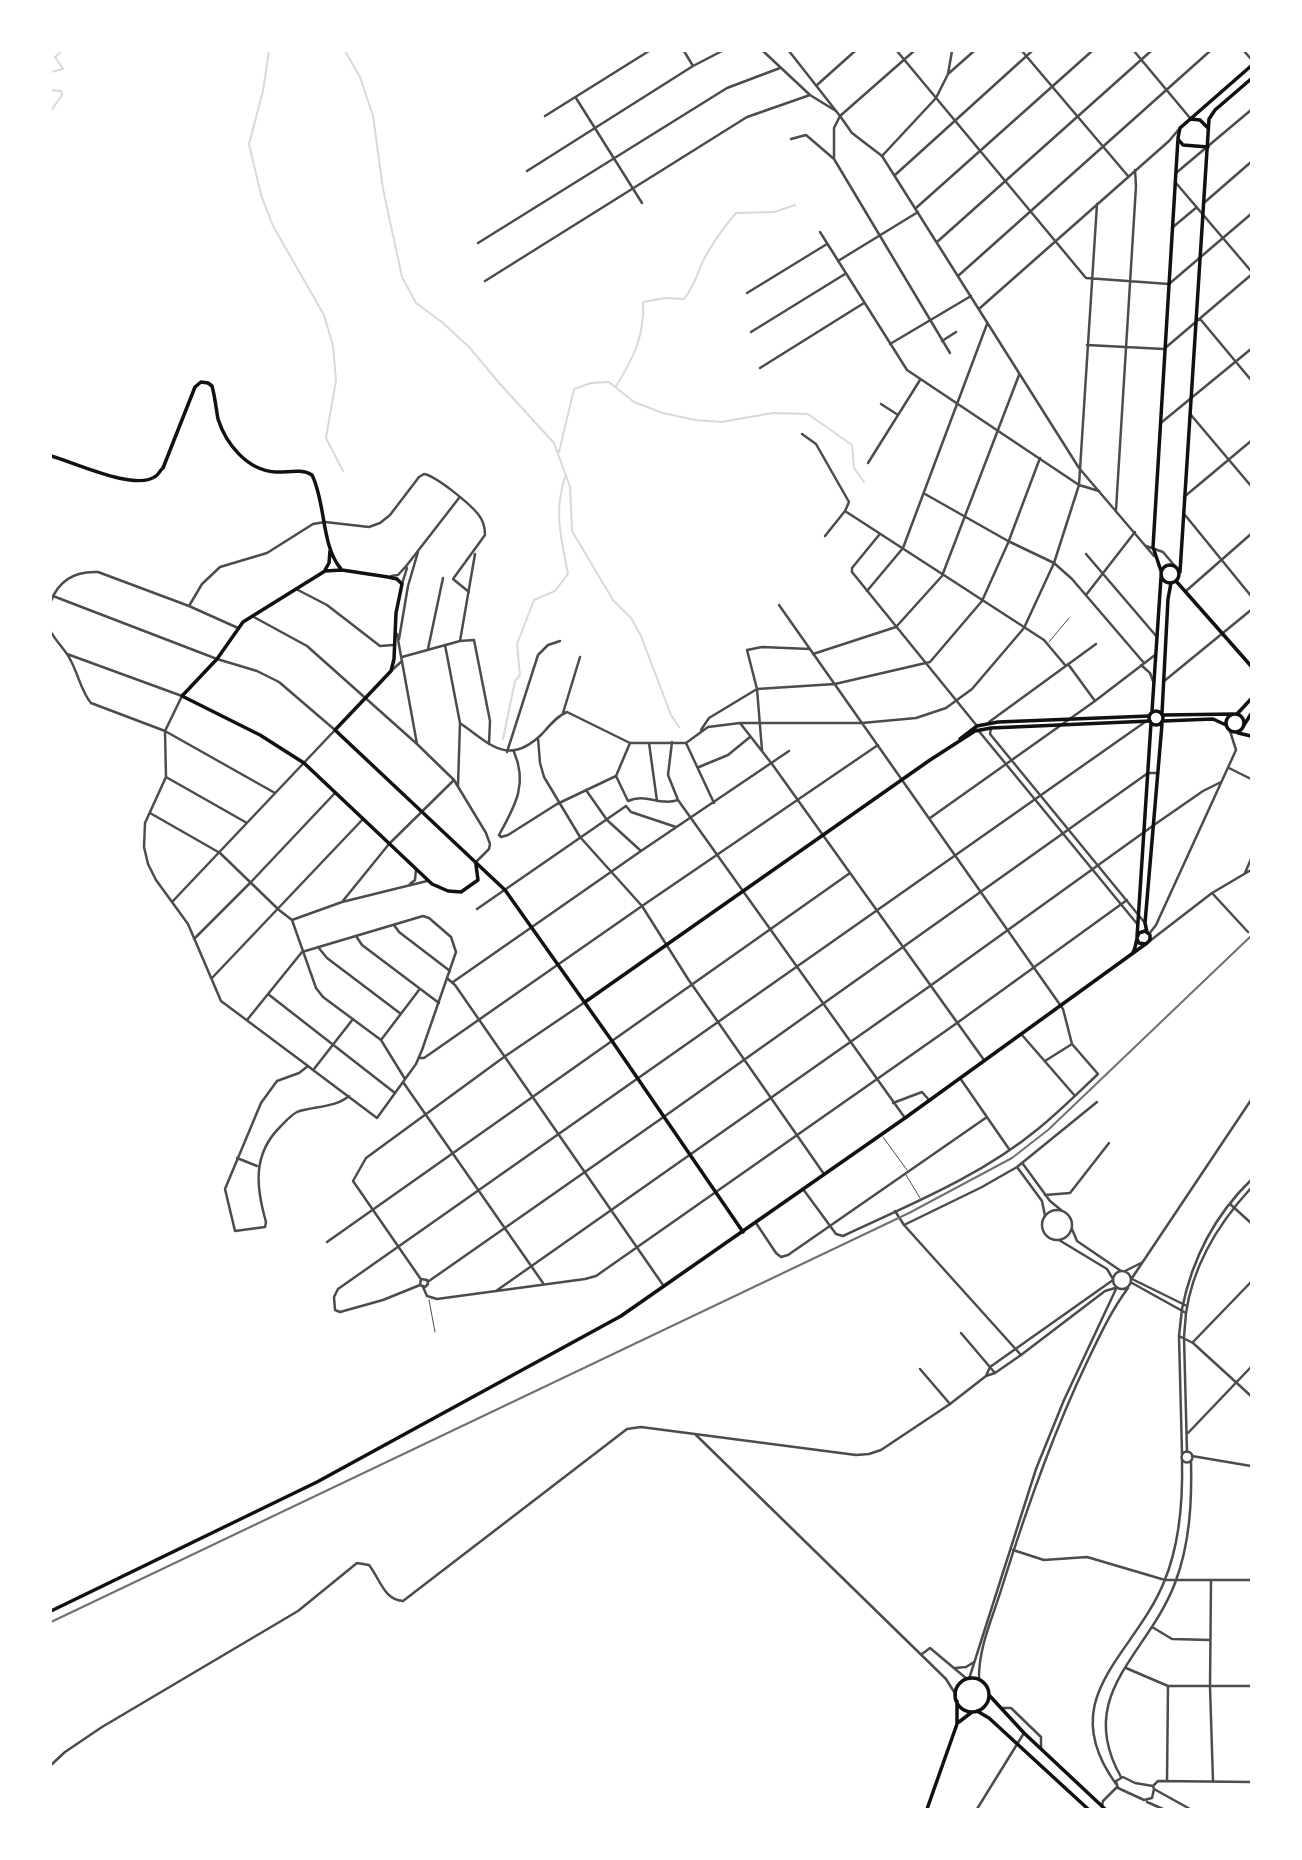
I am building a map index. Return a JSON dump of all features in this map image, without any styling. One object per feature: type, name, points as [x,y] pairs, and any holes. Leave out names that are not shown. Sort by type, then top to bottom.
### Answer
[{"type":"main road","points":[[1130,956],[1137,945],[1140,919],[1149,720],[1153,711],[1161,577],[1153,547],[1178,138],[1180,128],[1251,66]]},
{"type":"main road","points":[[1148,942],[1145,923],[1163,714],[1168,606],[1174,582],[1180,572],[1208,128],[1211,114],[1251,79]]},
{"type":"main road","points":[[1190,119],[1200,120],[1208,128]]},
{"type":"main road","points":[[1178,138],[1183,145],[1208,147]]},
{"type":"main road","points":[[51,456],[125,480],[139,482],[157,476],[163,468],[195,387],[201,382],[207,382],[212,386],[221,426],[237,452],[259,468],[268,471],[302,471],[312,475],[330,549],[335,562],[342,570]]},
{"type":"main road","points":[[330,549],[329,563],[325,570],[252,616],[238,628],[217,659],[182,696],[260,735],[304,763],[428,881],[439,888],[456,892],[466,890],[478,880],[492,877]]},
{"type":"main road","points":[[1161,571],[1167,565],[1174,565],[1180,572]]},
{"type":"main road","points":[[325,570],[388,577],[402,583],[395,628],[397,644],[391,671],[335,730],[505,890],[665,1116],[743,1232]]},
{"type":"main road","points":[[1161,577],[1186,591],[1251,666]]},
{"type":"main road","points":[[1159,606],[1168,606]]},
{"type":"main road","points":[[1154,673],[1164,673]]},
{"type":"main road","points":[[1153,682],[1163,682]]},
{"type":"main road","points":[[1226,725],[1227,718],[1251,699]]},
{"type":"main road","points":[[1153,711],[1163,714],[1235,714],[1243,718],[1244,725]]},
{"type":"main road","points":[[1236,732],[1251,714]]},
{"type":"main road","points":[[585,1002],[947,748],[987,724],[1070,719],[1149,720],[1162,723],[1213,719],[1226,725],[1230,731],[1251,736]]},
{"type":"main road","points":[[977,728],[991,731],[1149,720]]},
{"type":"main road","points":[[475,863],[478,880]]},
{"type":"main road","points":[[1137,938],[1141,932],[1148,933]]},
{"type":"main road","points":[[1137,938],[1141,944],[1148,942]]},
{"type":"main road","points":[[51,1611],[317,1482],[610,1322],[665,1287],[881,1135],[1148,942]]},
{"type":"main road","points":[[927,1809],[957,1724],[956,1695],[959,1686],[968,1679],[979,1680],[986,1686],[989,1695],[1000,1708],[1102,1808]]},
{"type":"main road","points":[[957,1724],[986,1705],[989,1695]]},
{"type":"main road","points":[[957,1701],[963,1709],[989,1718],[1088,1809]]},
{"type":"main road","points":[[1078,1799],[1086,1791]]},
{"type":"street","points":[[545,116],[649,51]]},
{"type":"street","points":[[684,51],[694,66]]},
{"type":"street","points":[[527,171],[722,51]]},
{"type":"street","points":[[764,51],[810,95],[836,111]]},
{"type":"street","points":[[817,85],[855,51]]},
{"type":"street","points":[[897,51],[1086,278],[1169,285],[1251,214]]},
{"type":"street","points":[[834,159],[834,128],[840,116],[914,51]]},
{"type":"street","points":[[882,156],[936,98],[948,74],[952,51]]},
{"type":"street","points":[[948,74],[974,51]]},
{"type":"street","points":[[1022,51],[1128,176]]},
{"type":"street","points":[[895,175],[1032,51]]},
{"type":"street","points":[[838,261],[917,210],[1092,51]]},
{"type":"street","points":[[1134,51],[1190,119]]},
{"type":"street","points":[[937,242],[1151,51]]},
{"type":"street","points":[[958,276],[1210,51]]},
{"type":"street","points":[[1244,51],[1251,59]]},
{"type":"street","points":[[792,52],[852,133],[882,156],[1079,468],[1156,558]]},
{"type":"street","points":[[478,243],[727,88],[780,68]]},
{"type":"street","points":[[485,281],[747,117],[810,95]]},
{"type":"street","points":[[576,98],[642,203]]},
{"type":"street","points":[[1176,173],[1251,110]]},
{"type":"street","points":[[979,309],[1180,128]]},
{"type":"street","points":[[791,139],[806,135],[834,159],[950,353]]},
{"type":"street","points":[[1168,141],[1178,138]]},
{"type":"street","points":[[1205,202],[1251,162]]},
{"type":"street","points":[[1115,510],[1135,170]]},
{"type":"street","points":[[1087,345],[1164,349],[1251,273],[1176,182]]},
{"type":"street","points":[[563,713],[570,713],[630,743],[686,743],[712,726],[740,723],[862,723],[916,718],[957,702],[986,675],[1024,628],[1054,563],[1079,485],[1097,204]]},
{"type":"street","points":[[1173,227],[1196,207]]},
{"type":"street","points":[[820,232],[902,365],[920,380],[1079,485],[1099,491]]},
{"type":"street","points":[[747,293],[827,244]]},
{"type":"street","points":[[751,332],[845,274]]},
{"type":"street","points":[[890,344],[971,296]]},
{"type":"street","points":[[760,368],[864,303]]},
{"type":"street","points":[[1197,319],[1251,380]]},
{"type":"street","points":[[867,591],[903,548],[987,324]]},
{"type":"street","points":[[943,341],[956,332]]},
{"type":"street","points":[[1160,424],[1251,349]]},
{"type":"street","points":[[813,654],[896,627],[942,576],[1019,375]]},
{"type":"street","points":[[868,463],[920,380]]},
{"type":"street","points":[[881,404],[898,415]]},
{"type":"street","points":[[1191,415],[1251,486]]},
{"type":"street","points":[[802,434],[816,444],[848,498],[849,506],[825,536]]},
{"type":"street","points":[[1184,498],[1251,441]]},
{"type":"street","points":[[700,732],[709,718],[757,689],[835,684],[927,663],[982,601],[1040,458]]},
{"type":"street","points":[[189,606],[202,584],[220,567],[257,557],[313,524],[325,522],[369,527],[380,523],[424,474],[479,514],[485,528],[485,535],[475,551],[453,579],[469,592]]},
{"type":"street","points":[[925,494],[1008,541],[1054,563],[1086,595],[1150,673],[1153,682]]},
{"type":"street","points":[[388,577],[398,575],[407,565],[459,498]]},
{"type":"street","points":[[845,511],[1048,644],[1096,701]]},
{"type":"street","points":[[1183,512],[1251,596]]},
{"type":"street","points":[[1086,595],[1135,532]]},
{"type":"street","points":[[880,534],[853,566],[852,572],[1139,926]]},
{"type":"street","points":[[1186,591],[1251,534]]},
{"type":"street","points":[[1146,546],[1163,552],[1174,565]]},
{"type":"street","points":[[460,640],[475,551]]},
{"type":"street","points":[[417,744],[397,644],[408,586],[418,552]]},
{"type":"street","points":[[1086,554],[1157,637]]},
{"type":"street","points":[[402,583],[407,565]]},
{"type":"street","points":[[51,601],[68,577],[79,573],[98,572],[189,606],[238,628]]},
{"type":"street","points":[[428,649],[443,578]]},
{"type":"street","points":[[296,589],[327,605],[380,646],[397,644]]},
{"type":"street","points":[[53,596],[217,659],[257,671],[279,682],[335,730],[172,902]]},
{"type":"street","points":[[779,605],[1063,1009],[1072,1044],[1098,1074],[1038,1130],[1009,1149],[964,1177],[840,1236],[803,1189]]},
{"type":"street","points":[[1163,682],[1251,610]]},
{"type":"street","points":[[252,616],[307,646],[454,780],[489,838],[489,849],[475,863]]},
{"type":"street","points":[[51,632],[67,654],[81,680],[84,694],[91,703],[165,731],[275,793]]},
{"type":"street","points":[[391,671],[402,659],[428,649],[460,640],[470,639],[476,643],[490,721],[489,744]]},
{"type":"street","points":[[507,752],[541,650],[559,641]]},
{"type":"street","points":[[987,724],[1096,644]]},
{"type":"street","points":[[445,645],[460,723],[458,785]]},
{"type":"street","points":[[763,752],[757,689],[747,650],[762,647],[810,649]]},
{"type":"street","points":[[67,654],[182,696],[165,731],[166,777],[145,823],[143,835],[146,858],[156,880],[188,924],[221,1001],[377,1118],[419,1058],[456,955],[453,941],[429,918],[423,916],[302,951],[247,1020]]},
{"type":"street","points":[[930,818],[1096,701],[1155,655]]},
{"type":"street","points":[[460,723],[489,744],[507,752],[514,752],[538,738],[563,713],[580,657]]},
{"type":"street","points":[[1149,720],[338,1289],[334,1297],[335,1310],[340,1312],[426,1287],[428,1282],[1070,831],[1148,773],[1158,773]]},
{"type":"street","points":[[740,723],[984,1060]]},
{"type":"street","points":[[984,738],[991,731],[1145,923]]},
{"type":"street","points":[[1148,933],[1156,925],[1229,768],[1236,750],[1230,731]]},
{"type":"street","points":[[698,767],[728,755],[750,737]]},
{"type":"street","points":[[538,738],[541,770],[580,836],[642,906],[692,985],[824,1174]]},
{"type":"street","points":[[672,742],[668,775],[678,800],[905,1118]]},
{"type":"street","points":[[514,752],[521,770],[521,780],[513,807],[499,835],[505,837],[560,803],[616,776],[630,743]]},
{"type":"street","points":[[649,743],[657,801]]},
{"type":"street","points":[[686,743],[714,803]]},
{"type":"street","points":[[419,1058],[424,1058],[878,746]]},
{"type":"street","points":[[453,982],[789,751]]},
{"type":"street","points":[[1229,768],[1251,779]]},
{"type":"street","points":[[477,909],[626,806],[628,801],[616,776]]},
{"type":"street","points":[[166,777],[247,823]]},
{"type":"street","points":[[342,902],[389,844],[454,780]]},
{"type":"street","points":[[496,1292],[1154,825],[1203,791],[1221,782]]},
{"type":"street","points":[[586,790],[606,818],[641,851]]},
{"type":"street","points":[[194,939],[335,793]]},
{"type":"street","points":[[628,801],[639,797],[668,803],[678,800]]},
{"type":"street","points":[[626,806],[631,812],[676,827]]},
{"type":"street","points":[[150,813],[220,853],[292,920],[316,988],[323,997],[381,1040],[426,1115],[544,1284]]},
{"type":"street","points":[[212,978],[363,819]]},
{"type":"street","points":[[1245,873],[1251,859]]},
{"type":"street","points":[[407,886],[415,880],[416,869]]},
{"type":"street","points":[[1148,942],[1212,893],[1251,870]]},
{"type":"street","points":[[327,1242],[849,873]]},
{"type":"street","points":[[292,920],[342,902],[428,881]]},
{"type":"street","points":[[1212,893],[1248,932]]},
{"type":"street","points":[[585,1002],[369,1155],[354,1181],[400,1246],[429,1297],[436,1299],[592,1278],[957,1023],[1126,900]]},
{"type":"street","points":[[394,925],[399,932],[450,972]]},
{"type":"street","points":[[356,936],[362,945],[439,1003]]},
{"type":"street","points":[[318,947],[327,958],[401,1014]]},
{"type":"street","points":[[448,979],[453,982],[503,1058],[665,1287]]},
{"type":"street","points":[[381,1040],[420,989]]},
{"type":"street","points":[[268,994],[395,1093]]},
{"type":"street","points":[[313,1070],[353,1019]]},
{"type":"street","points":[[1021,1033],[1075,1096]]},
{"type":"street","points":[[1045,1062],[1072,1044]]},
{"type":"street","points":[[308,1066],[299,1073],[275,1083],[261,1103],[224,1191],[235,1231],[265,1227],[258,1191],[259,1166],[268,1141],[292,1115],[342,1101],[349,1096]]},
{"type":"street","points":[[960,1079],[1009,1149]]},
{"type":"street","points":[[893,1103],[922,1092],[929,1100]]},
{"type":"street","points":[[979,1680],[980,1657],[1013,1550],[1054,1436],[1107,1320],[1251,1100]]},
{"type":"street","points":[[904,1225],[1017,1167],[1097,1102]]},
{"type":"street","points":[[756,1223],[776,1254],[781,1257],[788,1255],[987,1117]]},
{"type":"street","points":[[1045,1195],[1070,1193],[1109,1143]]},
{"type":"street","points":[[237,1158],[259,1166]]},
{"type":"street","points":[[1022,1163],[1045,1195],[1070,1216],[1077,1241],[1132,1280],[1182,1307],[1186,1313]]},
{"type":"street","points":[[1017,1167],[1042,1201],[1045,1216]]},
{"type":"street","points":[[1163,1809],[1116,1785],[1096,1749],[1093,1713],[1105,1679],[1165,1580],[1178,1531],[1183,1487],[1179,1336],[1182,1307],[1198,1252],[1251,1180]]},
{"type":"street","points":[[1190,1809],[1153,1788],[1121,1777],[1111,1759],[1105,1722],[1108,1700],[1176,1581],[1191,1512],[1192,1458],[1187,1452],[1184,1337],[1187,1306],[1207,1248],[1232,1205],[1251,1188]]},
{"type":"street","points":[[1232,1205],[1251,1223]]},
{"type":"street","points":[[921,1655],[926,1648],[930,1648],[968,1679],[1036,1469],[1116,1289],[1109,1271],[1059,1240],[1049,1238],[1043,1231],[1042,1221],[1045,1216],[1052,1210],[1061,1210]]},
{"type":"street","points":[[895,1211],[904,1225],[1021,1355]]},
{"type":"street","points":[[1059,1240],[1068,1235],[1072,1226]]},
{"type":"street","points":[[986,1376],[990,1367],[1014,1348],[1113,1280],[1116,1274],[1136,1266],[1146,1258]]},
{"type":"street","points":[[421,1279],[428,1282]]},
{"type":"street","points":[[1193,1343],[1251,1282]]},
{"type":"street","points":[[51,1765],[102,1727],[298,1611],[352,1565],[362,1562],[369,1565],[388,1595],[403,1601],[627,1429],[640,1427],[869,1454],[881,1450],[950,1404],[986,1376],[995,1373],[1105,1291],[1128,1288]]},
{"type":"street","points":[[1182,1307],[1187,1306]]},
{"type":"street","points":[[961,1333],[995,1373]]},
{"type":"street","points":[[1179,1336],[1193,1343],[1251,1396]]},
{"type":"street","points":[[1186,1434],[1251,1367]]},
{"type":"street","points":[[920,1369],[950,1404]]},
{"type":"street","points":[[696,1435],[921,1655],[951,1686],[956,1695]]},
{"type":"street","points":[[1182,1454],[1187,1452]]},
{"type":"street","points":[[1182,1460],[1185,1462],[1192,1458],[1251,1466]]},
{"type":"street","points":[[1013,1550],[1044,1560],[1087,1557],[1165,1580],[1251,1580]]},
{"type":"street","points":[[1211,1580],[1213,1781]]},
{"type":"street","points":[[1152,1627],[1172,1639],[1210,1640]]},
{"type":"street","points":[[955,1668],[966,1667],[974,1662]]},
{"type":"street","points":[[1126,1668],[1168,1686],[1251,1686]]},
{"type":"street","points":[[1167,1781],[1168,1686]]},
{"type":"street","points":[[1000,1708],[1012,1708],[1041,1737],[1041,1748]]},
{"type":"street","points":[[977,1809],[1024,1733]]},
{"type":"street","points":[[1102,1808],[1103,1801],[1121,1777]]},
{"type":"street","points":[[1144,1800],[1152,1798],[1156,1782],[1251,1782]]},
{"type":"lane","points":[[1048,644],[1069,618]]},
{"type":"lane","points":[[881,1135],[920,1199]]},
{"type":"lane","points":[[429,1297],[435,1332]]},
{"type":"waterway","points":[[51,72],[63,69],[55,57],[62,51]]},
{"type":"waterway","points":[[269,51],[263,91],[249,144],[261,195],[273,226],[324,315],[333,346],[336,380],[326,438],[343,471]]},
{"type":"waterway","points":[[345,51],[360,77],[373,116],[383,189],[402,277],[416,303],[469,347],[554,443],[570,487],[572,531],[613,600],[631,618],[641,636],[671,715],[679,727]]},
{"type":"waterway","points":[[51,90],[61,91],[62,95],[51,111]]},
{"type":"waterway","points":[[616,386],[637,346],[642,325],[643,302],[665,298],[684,299],[711,247],[736,213],[774,212],[795,205]]},
{"type":"waterway","points":[[559,452],[574,389],[591,383],[609,382],[634,402],[663,413],[695,420],[721,422],[773,413],[808,414],[852,445],[854,468],[864,482]]},
{"type":"waterway","points":[[503,739],[515,681],[520,675],[517,644],[534,600],[555,591],[568,574],[559,512],[566,474]]},
{"type":"railway","points":[[51,1622],[909,1213],[1012,1158],[1048,1130],[1251,936]]}]
